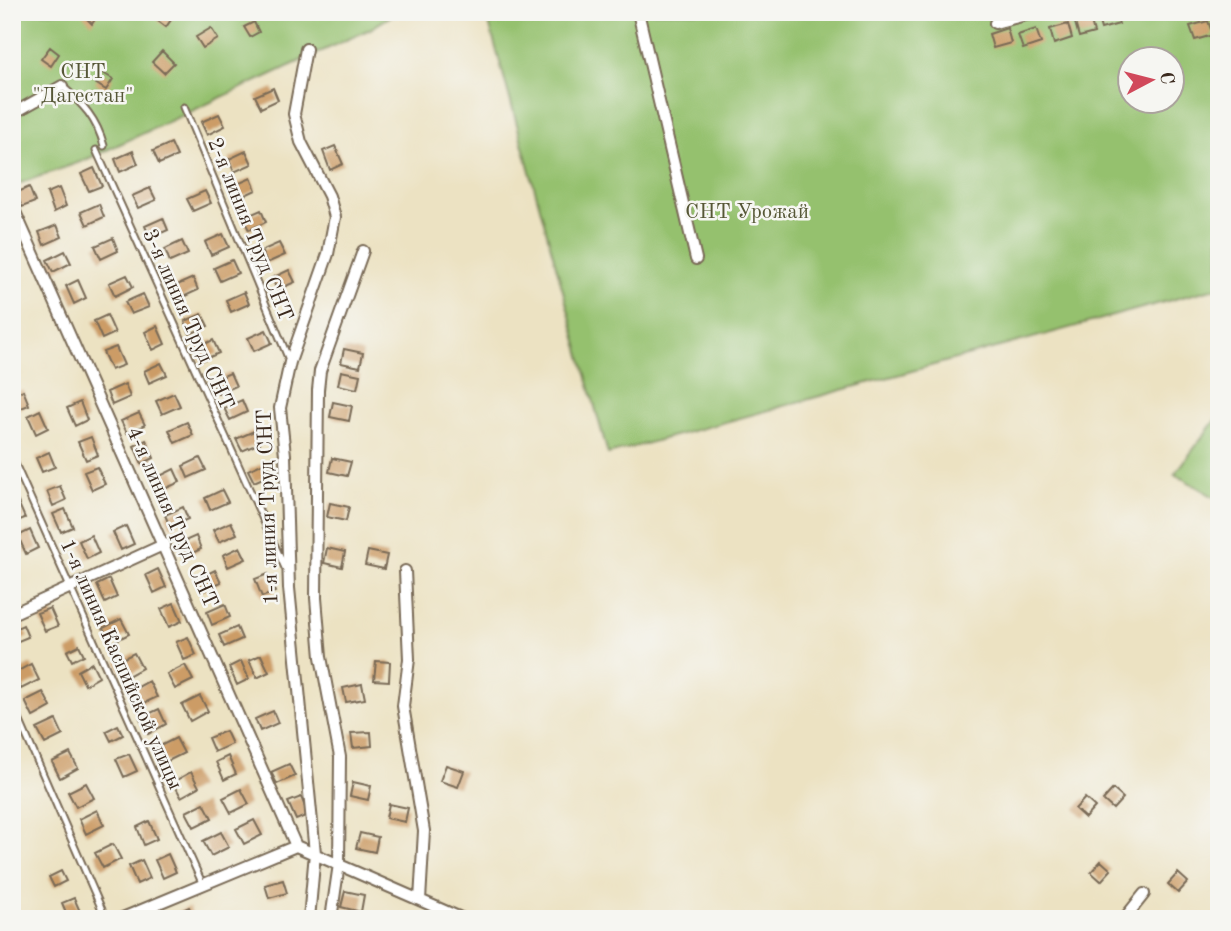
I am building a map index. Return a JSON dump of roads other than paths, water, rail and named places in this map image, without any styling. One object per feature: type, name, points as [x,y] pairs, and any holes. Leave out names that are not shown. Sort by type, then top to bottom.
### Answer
[{"type":"street","points":[[638,12],[696,259]]},
{"type":"street","points":[[995,23],[1037,12]]},
{"type":"street","name":"1-я линия Труд СНТ","points":[[306,49],[295,114],[301,142],[329,196],[335,217],[328,254],[289,362],[280,408],[289,576],[314,853],[309,919]]},
{"type":"street","points":[[12,114],[62,86]]},
{"type":"street","name":"4-я линия Труд СНТ","points":[[12,205],[165,544],[296,846]]},
{"type":"street","points":[[331,919],[339,864],[340,757],[321,657],[316,597],[317,390],[320,371],[363,251]]},
{"type":"street","points":[[12,614],[165,544]]},
{"type":"street","points":[[405,571],[408,659],[403,706],[424,831],[420,900]]},
{"type":"street","points":[[120,919],[296,846],[463,919]]},
{"type":"street","points":[[1124,919],[1143,894]]},
{"type":"lane","points":[[62,86],[85,106],[98,125],[104,146]]},
{"type":"lane","name":"2-я линия Труд СНТ","points":[[184,107],[289,362]]},
{"type":"lane","name":"3-я линия Труд СНТ","points":[[96,150],[289,576]]},
{"type":"lane","name":"1-я линия Каспийской улицы","points":[[12,457],[203,885]]},
{"type":"lane","points":[[12,703],[106,919]]},
{"type":"park label","name":"СНТ \"Дагестан\"","points":[[83,83]]},
{"type":"park label","name":"СНТ Урожай","points":[[747,211]]}]
